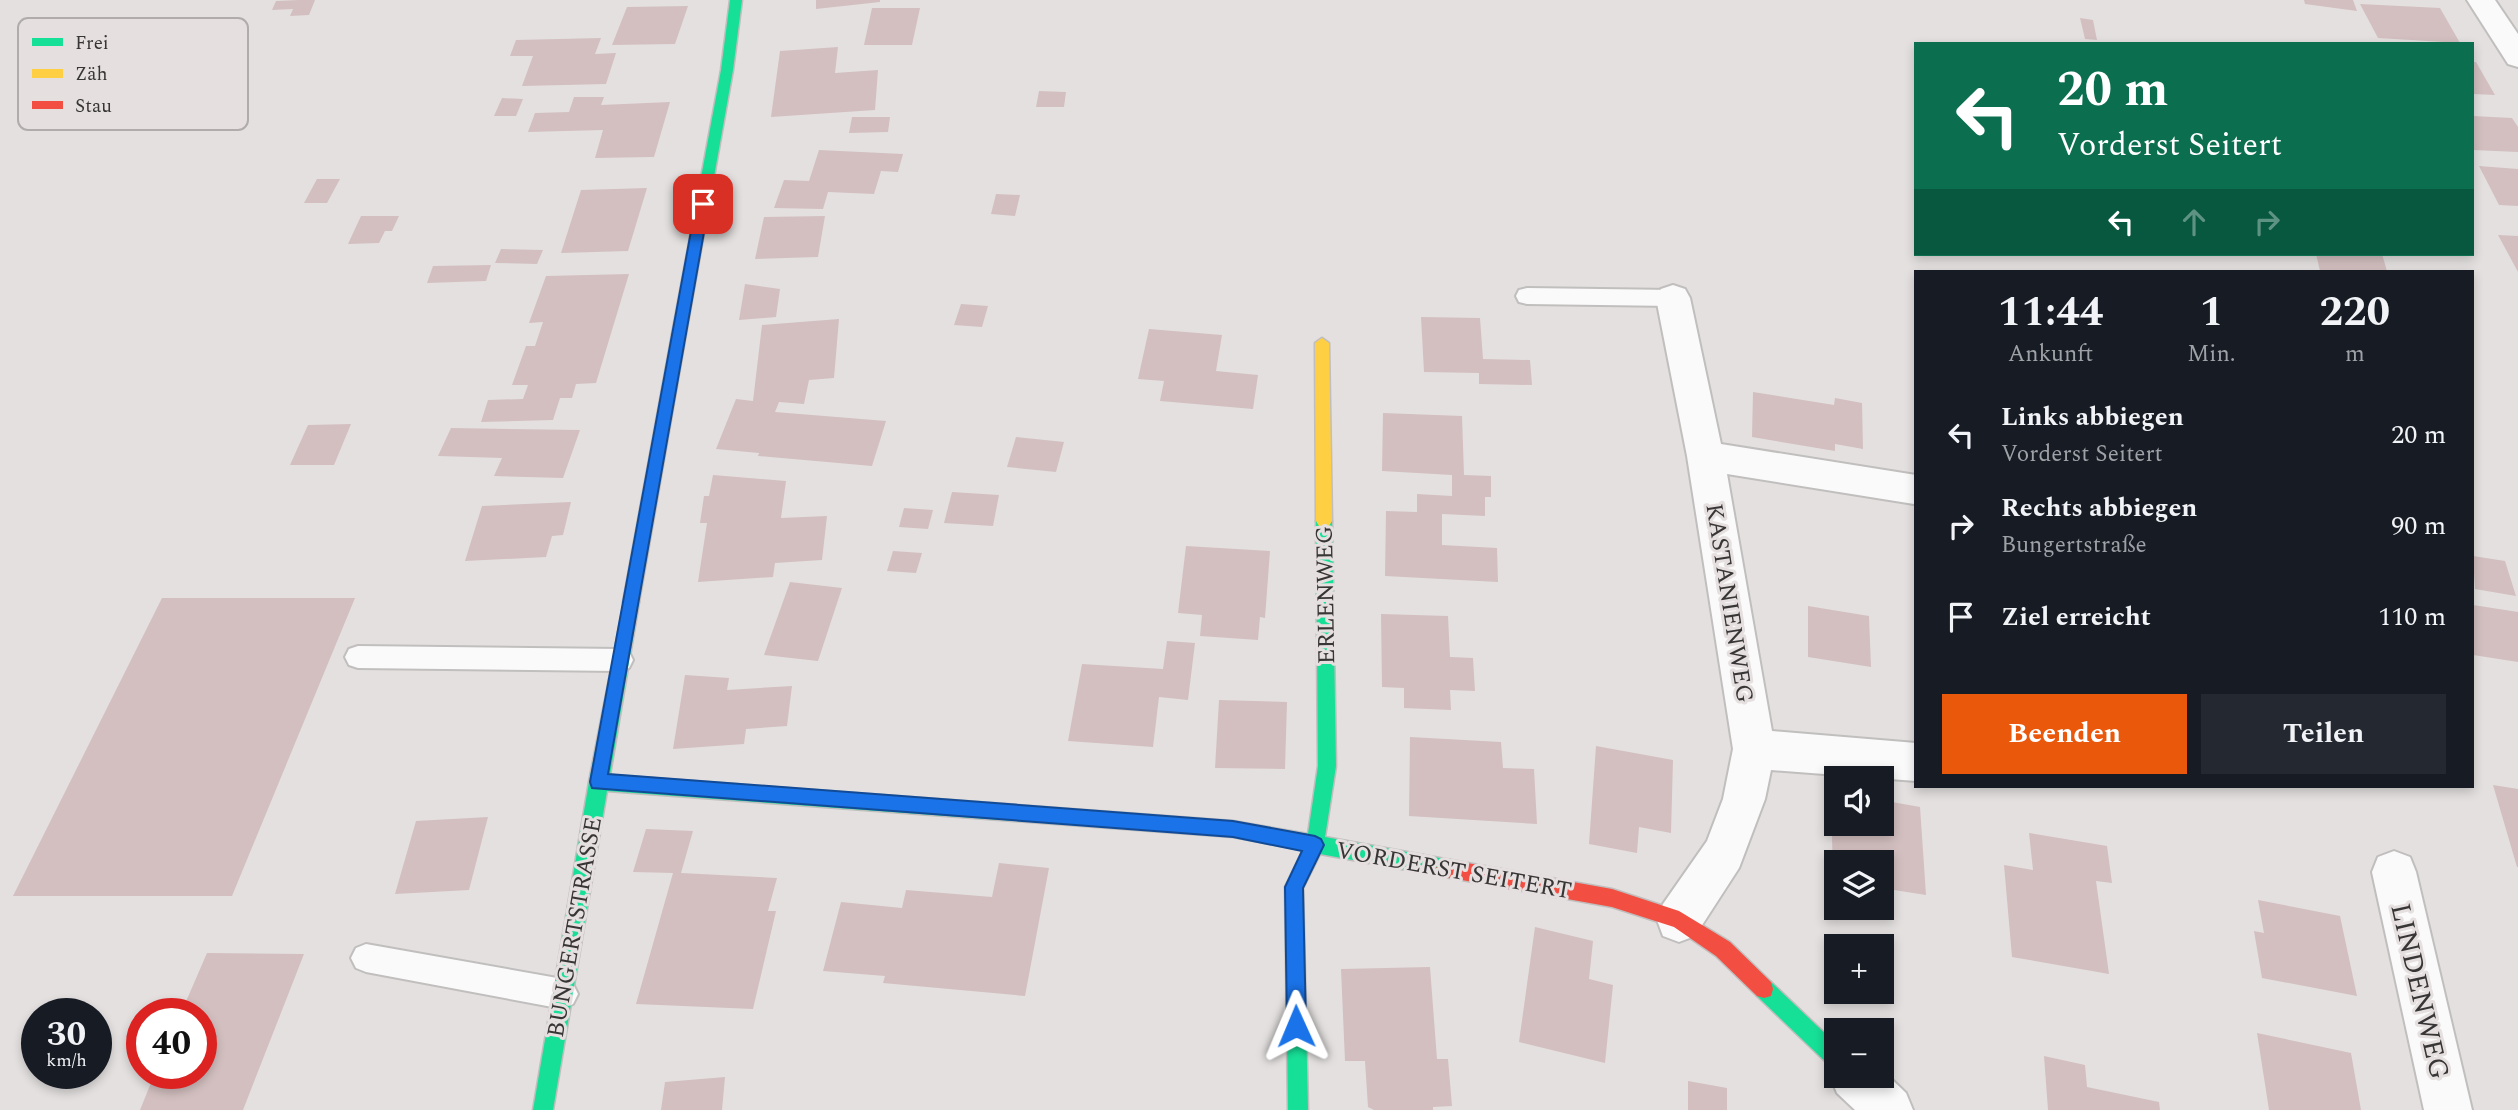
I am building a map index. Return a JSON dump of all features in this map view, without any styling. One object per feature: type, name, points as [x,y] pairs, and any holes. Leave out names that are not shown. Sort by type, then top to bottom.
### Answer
[{"type":"street","name":"BUNGERTSTRASSE","points":[[543,1110],[598,782],[727,70],[736,0]]},
{"type":"street","points":[[2481,0],[2518,57]]},
{"type":"street","name":"KASTANIENWEG","points":[[1673,298],[1705,456],[1754,749],[1744,799],[1724,853],[1679,920]]},
{"type":"street","name":"ERLENWEG","points":[[1298,1110],[1294,887],[1315,845],[1327,766],[1322,344]]},
{"type":"street","points":[[1705,456],[1914,489]]},
{"type":"street","points":[[1754,749],[1914,762]]},
{"type":"street","name":"VORDERST SEITERT","points":[[598,782],[1233,829],[1612,898],[1679,920],[1723,949],[1824,1046]]},
{"type":"street","name":"LINDENWEG","points":[[2394,872],[2448,1110]]},
{"type":"street","points":[[1866,1088],[1889,1110]]},
{"type":"lane","name":"KASTANIENWEG","points":[[1527,296],[1673,298]]},
{"type":"lane","points":[[358,657],[620,660]]},
{"type":"lane","points":[[366,958],[562,994]]},
{"type":"building","points":[[315,0],[309,15],[290,16],[293,9],[272,10],[276,1]]},
{"type":"building","points":[[816,0],[880,0],[880,2],[816,9]]},
{"type":"building","points":[[2304,0],[2353,0],[2357,11],[2305,4]]},
{"type":"building","points":[[2360,4],[2440,8],[2459,42],[2444,42],[2378,38]]},
{"type":"building","points":[[688,6],[675,44],[612,45],[627,7]]},
{"type":"building","points":[[872,8],[920,8],[912,45],[864,45]]},
{"type":"building","points":[[2080,18],[2093,20],[2097,40],[2085,39]]},
{"type":"building","points":[[601,38],[595,54],[616,53],[606,84],[522,86],[533,56],[510,56],[516,40]]},
{"type":"building","points":[[838,47],[835,73],[878,70],[875,110],[771,117],[780,51]]},
{"type":"building","points":[[2474,62],[2476,62],[2495,95],[2474,94]]},
{"type":"building","points":[[1039,91],[1066,92],[1064,107],[1036,107]]},
{"type":"building","points":[[574,97],[604,97],[601,105],[670,102],[654,157],[595,158],[603,130],[528,132],[535,113],[569,112]]},
{"type":"building","points":[[502,98],[523,99],[516,116],[494,116]]},
{"type":"building","points":[[2474,116],[2512,118],[2518,127],[2518,152],[2474,150]]},
{"type":"building","points":[[852,117],[890,117],[888,132],[849,133]]},
{"type":"building","points":[[819,150],[903,154],[898,172],[881,171],[874,194],[828,192],[823,209],[774,208],[784,180],[809,181]]},
{"type":"building","points":[[2479,166],[2518,169],[2518,206],[2499,205]]},
{"type":"building","points":[[317,179],[340,179],[327,203],[304,203]]},
{"type":"building","points":[[647,188],[628,251],[561,253],[581,190]]},
{"type":"building","points":[[996,194],[1020,195],[1015,216],[991,214]]},
{"type":"building","points":[[361,216],[399,216],[392,231],[385,231],[379,243],[348,244]]},
{"type":"building","points":[[825,216],[818,257],[755,259],[764,217]]},
{"type":"building","points":[[2498,235],[2518,236],[2518,272]]},
{"type":"building","points":[[501,249],[543,250],[537,264],[495,263]]},
{"type":"building","points":[[2316,256],[2383,256],[2387,270],[2320,270]]},
{"type":"building","points":[[491,265],[486,281],[427,283],[433,266]]},
{"type":"building","points":[[629,274],[596,383],[576,384],[572,398],[560,398],[553,420],[481,422],[488,400],[523,399],[528,385],[512,385],[526,346],[535,346],[543,322],[529,323],[546,276]]},
{"type":"building","points":[[745,284],[780,289],[776,317],[739,320]]},
{"type":"building","points":[[961,304],[988,306],[982,327],[954,325]]},
{"type":"building","points":[[1421,317],[1480,318],[1483,359],[1530,360],[1532,385],[1479,384],[1479,373],[1424,372]]},
{"type":"building","points":[[839,319],[834,378],[809,380],[804,404],[779,402],[775,412],[886,421],[872,466],[758,456],[759,453],[716,449],[736,399],[753,401],[762,325]]},
{"type":"building","points":[[1149,329],[1222,335],[1216,371],[1258,375],[1253,409],[1160,401],[1164,381],[1138,379]]},
{"type":"building","points":[[1753,392],[1834,405],[1835,398],[1862,403],[1863,449],[1835,444],[1835,451],[1752,437]]},
{"type":"building","points":[[1383,413],[1462,416],[1464,475],[1491,476],[1491,497],[1485,497],[1485,516],[1442,514],[1442,545],[1497,548],[1498,582],[1385,576],[1386,511],[1417,512],[1417,494],[1452,496],[1452,475],[1382,471]]},
{"type":"building","points":[[351,424],[334,465],[290,465],[308,425]]},
{"type":"building","points":[[451,428],[580,430],[563,478],[494,476],[502,458],[438,456]]},
{"type":"building","points":[[1016,437],[1064,442],[1056,472],[1007,467]]},
{"type":"building","points":[[713,475],[786,481],[781,518],[827,516],[822,560],[775,563],[773,577],[698,582],[707,523],[700,523],[704,496],[709,496]]},
{"type":"building","points":[[952,492],[999,495],[993,526],[944,523]]},
{"type":"building","points":[[571,502],[563,535],[552,536],[546,557],[465,561],[482,506]]},
{"type":"building","points":[[904,508],[933,510],[928,529],[899,527]]},
{"type":"building","points":[[1186,546],[1270,551],[1265,618],[1260,617],[1258,640],[1200,636],[1202,615],[1178,613]]},
{"type":"building","points":[[893,551],[922,553],[916,573],[887,571]]},
{"type":"building","points":[[2474,556],[2505,561],[2516,596],[2475,589]]},
{"type":"building","points":[[790,582],[842,588],[818,661],[764,655]]},
{"type":"building","points":[[162,598],[355,598],[232,896],[13,896]]},
{"type":"building","points":[[2474,605],[2518,612],[2518,662],[2474,655]]},
{"type":"building","points":[[1808,606],[1869,616],[1871,667],[1808,657]]},
{"type":"building","points":[[1381,614],[1448,616],[1450,657],[1473,658],[1475,691],[1450,690],[1451,710],[1404,708],[1404,688],[1382,687]]},
{"type":"building","points":[[1167,641],[1195,643],[1188,700],[1159,697],[1153,747],[1068,741],[1082,664],[1163,669]]},
{"type":"building","points":[[685,675],[729,678],[727,690],[792,686],[787,726],[746,729],[744,744],[673,749]]},
{"type":"building","points":[[1219,700],[1287,702],[1285,769],[1215,768]]},
{"type":"building","points":[[1410,737],[1501,742],[1503,768],[1534,769],[1537,824],[1409,816]]},
{"type":"building","points":[[1596,746],[1673,760],[1671,833],[1639,827],[1637,853],[1589,844]]},
{"type":"building","points":[[2493,785],[2518,789],[2518,867],[2517,867]]},
{"type":"building","points":[[1894,802],[1920,807],[1926,895],[1894,890],[1894,850],[1832,850],[1832,836],[1894,836]]},
{"type":"building","points":[[488,817],[469,890],[395,894],[416,821]]},
{"type":"building","points":[[646,829],[693,831],[681,873],[777,878],[768,911],[776,911],[753,1009],[636,1004],[673,873],[633,872]]},
{"type":"building","points":[[2029,833],[2107,846],[2112,883],[2096,881],[2109,974],[2012,957],[2004,865],[2033,870]]},
{"type":"building","points":[[999,863],[1049,868],[1025,996],[883,983],[885,976],[823,971],[841,902],[902,908],[906,890],[992,897]]},
{"type":"building","points":[[2258,900],[2340,916],[2357,996],[2262,978],[2254,931],[2264,933]]},
{"type":"building","points":[[1535,927],[1593,941],[1589,979],[1613,985],[1605,1063],[1519,1042]]},
{"type":"building","points":[[207,953],[304,954],[243,1110],[140,1110],[149,1089],[217,1089],[217,998],[188,998]]},
{"type":"building","points":[[1430,967],[1437,1059],[1448,1059],[1452,1106],[1433,1107],[1433,1110],[1374,1110],[1368,1107],[1365,1061],[1345,1061],[1341,969]]},
{"type":"building","points":[[2257,1033],[2351,1053],[2361,1110],[2269,1110]]},
{"type":"building","points":[[2044,1056],[2085,1065],[2087,1087],[2159,1102],[2160,1110],[2048,1110]]},
{"type":"building","points":[[725,1077],[722,1110],[661,1110],[665,1082]]},
{"type":"building","points":[[1688,1081],[1727,1088],[1727,1110],[1688,1110]]},
{"type":"traffic: fast","points":[[679,334],[727,70],[736,0]]},
{"type":"traffic: fast","points":[[1298,1110],[1294,887],[1315,845],[1327,766],[1324,521]]},
{"type":"traffic: fast","points":[[543,1110],[631,602]]},
{"type":"traffic: fast","points":[[598,782],[1233,829],[1445,868]]},
{"type":"traffic: fast","points":[[1764,989],[1824,1046]]},
{"type":"traffic: slow","points":[[631,602],[679,334]]},
{"type":"traffic: slow","points":[[1322,343],[1324,521]]},
{"type":"traffic: jam","points":[[1445,868],[1612,898],[1679,920],[1723,949],[1764,989]]},
{"type":"route","points":[[703,204],[598,782],[1233,829],[1315,845],[1294,887],[1296,1026]]}]
